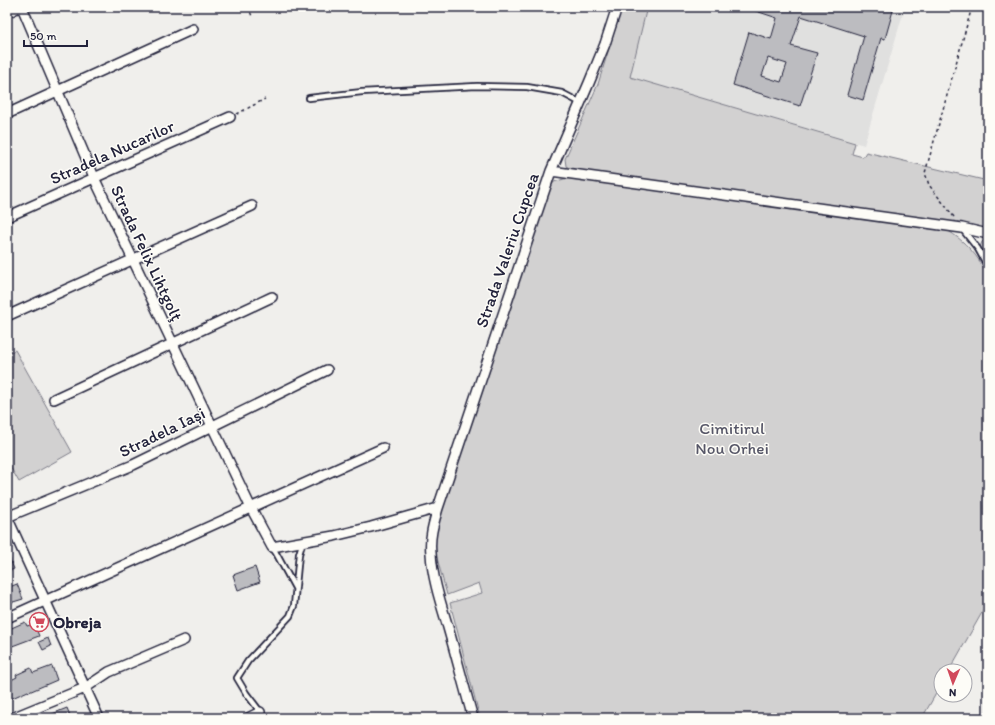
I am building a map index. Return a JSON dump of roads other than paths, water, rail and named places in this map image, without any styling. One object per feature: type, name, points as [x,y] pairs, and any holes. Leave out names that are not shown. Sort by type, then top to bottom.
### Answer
[{"type":"street","points":[[7,12],[21,7]]},
{"type":"street","name":"Strada Felix Lihtgolţ","points":[[21,7],[94,178],[251,508],[272,547]]},
{"type":"street","name":"Strada Valeriu Cupcea","points":[[473,718],[441,602],[431,552],[431,538],[438,508],[551,171],[605,44],[617,7]]},
{"type":"street","points":[[7,114],[193,29]]},
{"type":"street","name":"Stradela Nucarilor","points":[[7,217],[230,117]]},
{"type":"street","points":[[551,171],[962,228],[988,234]]},
{"type":"street","points":[[7,316],[252,206]]},
{"type":"street","points":[[54,399],[272,297]]},
{"type":"street","name":"Stradela Iași","points":[[7,517],[133,465],[327,370]]},
{"type":"street","points":[[7,618],[383,448]]},
{"type":"street","points":[[272,547],[334,536],[438,508]]},
{"type":"street","points":[[7,517],[99,718]]},
{"type":"street","points":[[12,718],[85,688],[109,672],[184,640]]},
{"type":"street","points":[[248,718],[263,715]]},
{"type":"lane","points":[[309,98],[362,92],[484,86],[527,87],[562,93],[581,103]]},
{"type":"lane","points":[[962,228],[978,249],[988,267]]},
{"type":"lane","points":[[263,715],[246,693],[237,678],[248,660],[290,616],[294,606],[299,554],[303,541]]},
{"type":"lane","points":[[272,547],[295,588]]},
{"type":"place","name":"Obreja","points":[[39,622]]},
{"type":"park label","name":"Cimitirul Nou Orhei","points":[[732,438]]}]
